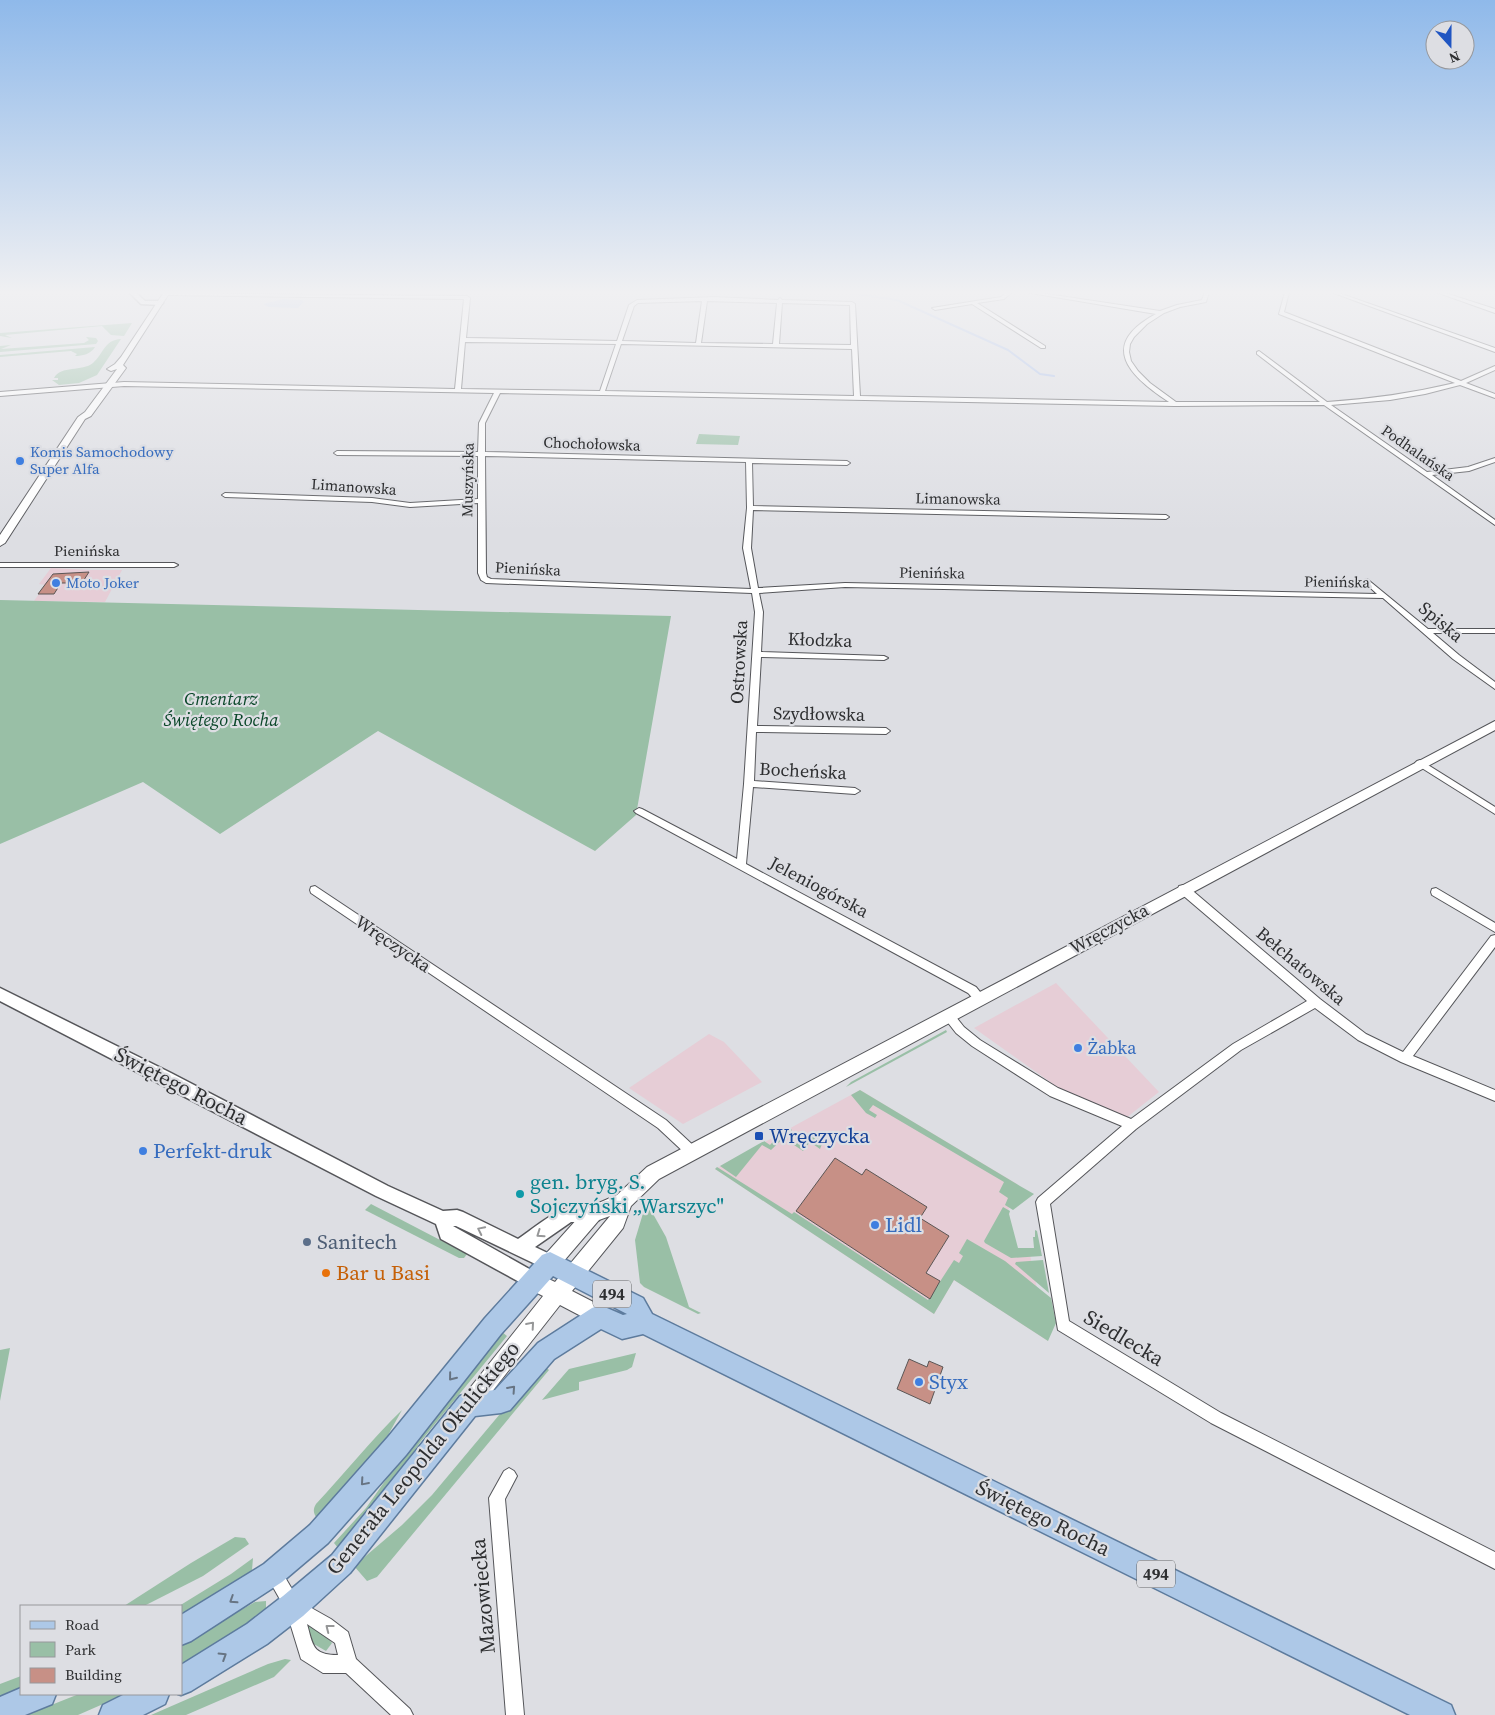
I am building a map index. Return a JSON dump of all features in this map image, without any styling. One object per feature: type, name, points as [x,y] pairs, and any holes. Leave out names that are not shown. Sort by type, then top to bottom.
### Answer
[{"type":"main road","points":[[82,417],[79,415],[110,372]]},
{"type":"main road","points":[[0,543],[82,417],[88,414],[119,372]]},
{"type":"main road","name":"Wręczycka","points":[[550,1263],[593,1214],[623,1201],[653,1173],[1183,889],[1495,725]]},
{"type":"main road","name":"Wręczycka","points":[[557,1295],[617,1222],[623,1201]]},
{"type":"main road","name":"Świętego Rocha","points":[[550,1263],[635,1306],[644,1322],[1441,1715]]},
{"type":"main road","name":"Generała Leopolda Okulickiego","points":[[182,1630],[273,1573],[319,1534],[396,1446],[493,1326],[550,1263]]},
{"type":"main road","name":"Świętego Rocha","points":[[534,1282],[622,1327],[644,1322]]},
{"type":"main road","name":"Generała Leopolda Okulickiego","points":[[182,1680],[236,1648],[293,1606],[341,1564],[557,1295]]},
{"type":"main road","points":[[469,1404],[501,1401],[546,1351],[600,1316]]},
{"type":"main road","points":[[0,1711],[40,1695]]},
{"type":"main road","points":[[112,1715],[153,1695]]},
{"type":"street","points":[[458,390],[460,372]]},
{"type":"street","points":[[602,393],[609,372]]},
{"type":"street","points":[[855,372],[857,398]]},
{"type":"street","points":[[1137,372],[1151,386],[1175,404]]},
{"type":"street","name":"Podhalańska","points":[[1285,372],[1326,404],[1495,523]]},
{"type":"street","points":[[1433,372],[1495,396]]},
{"type":"street","points":[[0,394],[109,385],[1175,404],[1326,404],[1389,398],[1461,383],[1486,372]]},
{"type":"street","name":"Muszyńska","points":[[482,573],[482,423],[498,391]]},
{"type":"street","name":"Chochołowska","points":[[337,453],[482,454],[847,463]]},
{"type":"street","name":"Ostrowska","points":[[741,865],[749,784],[758,612],[747,548],[750,508],[749,460]]},
{"type":"street","points":[[1426,474],[1469,469],[1495,460]]},
{"type":"street","name":"Limanowska","points":[[225,495],[353,499],[410,505],[481,500]]},
{"type":"street","name":"Limanowska","points":[[750,508],[1166,517]]},
{"type":"street","name":"Pienińska","points":[[0,565],[174,565]]},
{"type":"street","name":"Pienińska","points":[[482,573],[489,582],[754,591],[845,585],[1385,596]]},
{"type":"street","name":"Spiska","points":[[1367,581],[1495,686]]},
{"type":"street","points":[[1426,631],[1495,631]]},
{"type":"street","name":"Kłodzka","points":[[756,654],[884,658]]},
{"type":"street","name":"Szydłowska","points":[[752,729],[886,732]]},
{"type":"street","points":[[1420,763],[1495,811]]},
{"type":"street","name":"Bocheńska","points":[[749,784],[855,791]]},
{"type":"street","name":"Jeleniogórska","points":[[638,811],[966,987],[979,998]]},
{"type":"street","name":"Bełchatowska","points":[[1183,889],[1316,1002],[1362,1037],[1404,1058],[1495,1096]]},
{"type":"street","name":"Wręczycka","points":[[315,890],[662,1124],[692,1152]]},
{"type":"street","points":[[1436,892],[1495,928]]},
{"type":"street","points":[[1404,1058],[1495,938]]},
{"type":"street","name":"Świętego Rocha","points":[[0,994],[442,1219],[458,1218],[550,1263]]},
{"type":"street","name":"Siedlecka","points":[[1316,1002],[1237,1047],[1132,1125],[1043,1202],[1063,1325],[1216,1418],[1495,1561]]},
{"type":"street","points":[[948,1015],[960,1030],[976,1043],[1054,1092],[1132,1125]]},
{"type":"street","points":[[519,1248],[569,1214],[593,1214]]},
{"type":"street","name":"Świętego Rocha","points":[[442,1219],[447,1233],[534,1282]]},
{"type":"street","name":"Mazowiecka","points":[[509,1476],[497,1498],[515,1715]]},
{"type":"street","points":[[273,1573],[293,1606],[307,1653],[323,1664],[349,1664]]},
{"type":"street","points":[[293,1606],[325,1625],[342,1638],[349,1664],[404,1715]]},
{"type":"shaded area","points":[[51,568],[122,570],[105,602],[34,601],[45,585],[39,584]]},
{"type":"shaded area","points":[[1056,983],[1159,1092],[1126,1118],[1060,1089],[974,1028]]},
{"type":"shaded area","points":[[709,1034],[724,1042],[762,1082],[683,1124],[629,1088]]},
{"type":"shaded area","points":[[860,1090],[1017,1184],[1008,1211],[1017,1249],[1029,1250],[1048,1341],[954,1280],[934,1314],[715,1169]]},
{"type":"green space","points":[[60,372],[99,372],[97,375],[79,383],[59,385],[52,380],[58,380],[58,378],[54,378]]},
{"type":"green space","points":[[699,434],[740,436],[738,445],[696,444]]},
{"type":"green space","name":"Cmentarz Świętego Rocha","points":[[0,600],[671,616],[636,815],[595,851],[378,731],[220,834],[143,782],[0,844]]},
{"type":"green space","points":[[946,1030],[947,1032],[846,1087],[851,1082]]},
{"type":"green space","points":[[860,1090],[1034,1194],[1013,1210],[1005,1205],[1008,1198],[999,1192],[1004,1182],[873,1105],[869,1110],[877,1115],[875,1118],[866,1113],[851,1095]]},
{"type":"green space","points":[[790,1128],[792,1130],[771,1150],[762,1145],[736,1177],[720,1166],[764,1141],[770,1145],[781,1133]]},
{"type":"green space","points":[[809,1136],[821,1139],[820,1149],[810,1142],[803,1151],[794,1145]]},
{"type":"green space","points":[[717,1167],[792,1214],[794,1212],[928,1300],[954,1260],[959,1263],[963,1256],[959,1253],[967,1239],[1005,1261],[1051,1298],[1056,1323],[1048,1341],[954,1280],[934,1314],[715,1169]]},
{"type":"green space","points":[[371,1204],[467,1254],[464,1258],[459,1258],[365,1210]]},
{"type":"green space","points":[[648,1205],[666,1237],[689,1307],[701,1313],[698,1314],[644,1287],[640,1283],[635,1240],[644,1210]]},
{"type":"green space","points":[[1003,1207],[1010,1211],[1009,1214],[1018,1248],[1034,1248],[1033,1237],[1035,1237],[1035,1230],[1037,1231],[1042,1256],[1011,1258],[985,1243],[984,1241]]},
{"type":"green space","points":[[1043,1260],[1049,1293],[1015,1264],[1016,1262]]},
{"type":"green space","points":[[502,1332],[507,1336],[421,1441],[375,1507],[339,1549],[334,1543],[366,1508],[406,1451]]},
{"type":"green space","points":[[10,1348],[0,1401],[0,1350]]},
{"type":"green space","points":[[636,1353],[632,1367],[627,1370],[579,1382],[579,1390],[542,1400],[569,1369]]},
{"type":"green space","points":[[542,1364],[549,1370],[377,1577],[367,1581],[354,1566],[402,1525],[432,1495]]},
{"type":"green space","points":[[402,1410],[378,1453],[317,1518],[314,1511],[316,1504]]},
{"type":"green space","points":[[235,1537],[245,1538],[249,1544],[203,1576],[146,1605],[126,1605]]},
{"type":"green space","points":[[253,1558],[252,1570],[245,1577],[182,1614],[181,1605]]},
{"type":"green space","points":[[266,1601],[266,1610],[254,1625],[182,1666],[182,1643],[255,1602]]},
{"type":"green space","points":[[308,1613],[332,1643],[326,1651],[312,1643],[302,1614]]},
{"type":"green space","points":[[285,1659],[291,1660],[274,1677],[186,1715],[151,1715],[268,1664]]},
{"type":"green space","points":[[20,1676],[20,1687],[0,1696],[0,1684]]},
{"type":"green space","points":[[76,1695],[124,1695],[78,1715],[26,1715]]},
{"type":"building","name":"Moto Joker","points":[[89,572],[82,583],[61,583],[54,594],[38,594],[53,574]]},
{"type":"building","name":"Lidl","points":[[835,1158],[862,1175],[866,1169],[927,1207],[920,1218],[949,1236],[926,1273],[940,1281],[930,1299],[796,1211]]},
{"type":"building","name":"Styx","points":[[909,1359],[927,1367],[929,1361],[943,1367],[930,1404],[897,1389]]},
{"type":"waterway","points":[[1037,372],[1054,376]]},
{"type":"place","name":"Komis Samochodowy Super Alfa","points":[[20,461]]},
{"type":"place","name":"Moto Joker","points":[[56,583]]},
{"type":"place","name":"Żabka","points":[[1078,1048]]},
{"type":"place","name":"Wręczycka","points":[[759,1136]]},
{"type":"place","name":"Perfekt-druk","points":[[143,1151]]},
{"type":"place","name":"gen. bryg. S. Sojczyński „Warszyc\"","points":[[520,1194]]},
{"type":"place","name":"Lidl","points":[[875,1225]]},
{"type":"place","name":"Sanitech","points":[[307,1242]]},
{"type":"place","name":"Bar u Basi","points":[[326,1273]]},
{"type":"place","name":"Styx","points":[[919,1382]]}]
